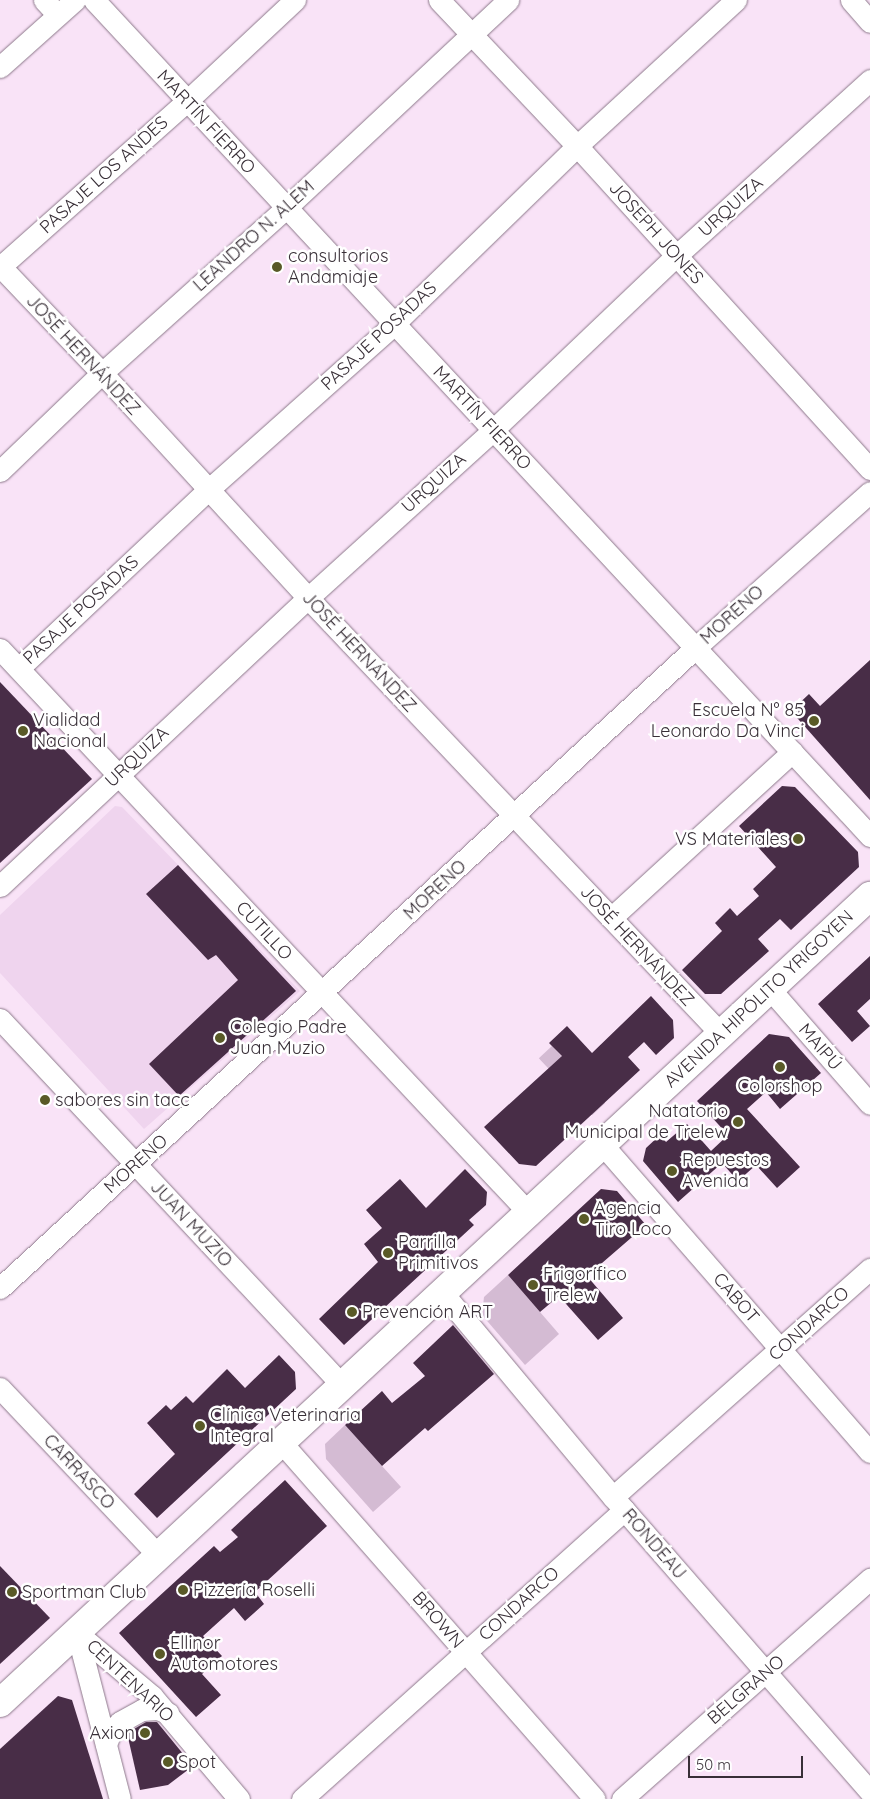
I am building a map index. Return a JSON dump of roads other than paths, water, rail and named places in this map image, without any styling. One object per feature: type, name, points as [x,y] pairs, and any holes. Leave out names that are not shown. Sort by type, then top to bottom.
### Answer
[{"type":"main road","name":"AVENIDA HIPÓLITO YRIGOYEN","points":[[0,1703],[870,896]]},
{"type":"street","points":[[0,67],[51,7],[75,0]]},
{"type":"street","name":"MARTÍN FIERRO","points":[[94,0],[870,836]]},
{"type":"street","name":"PASAJE LOS ANDES","points":[[0,267],[187,101],[295,0]]},
{"type":"street","name":"JOSEPH JONES","points":[[439,0],[576,146],[870,469]]},
{"type":"street","name":"LEANDRO N. ALEM","points":[[0,471],[102,373],[287,208],[508,0]]},
{"type":"street","name":"PASAJE POSADAS","points":[[19,668],[208,490],[394,324],[576,146],[736,0]]},
{"type":"street","points":[[851,0],[870,22]]},
{"type":"street","name":"URQUIZA","points":[[0,886],[308,598],[493,430],[676,256],[870,80]]},
{"type":"street","name":"JOSÉ HERNÁNDEZ","points":[[0,267],[102,373],[308,598],[721,1034]]},
{"type":"street","name":"MORENO","points":[[0,1288],[696,648],[870,492]]},
{"type":"street","name":"CUTILLO","points":[[0,649],[528,1212]]},
{"type":"street","points":[[612,918],[792,752]]},
{"type":"street","name":"MAIPÚ","points":[[770,989],[870,1104]]},
{"type":"street","name":"JUAN MUZIO","points":[[0,1019],[342,1385]]},
{"type":"street","name":"CABOT","points":[[602,1144],[870,1452]]},
{"type":"street","name":"CONDARCO","points":[[302,1799],[466,1652],[618,1503],[870,1269]]},
{"type":"street","name":"RONDEAU","points":[[442,1292],[618,1503],[870,1792]]},
{"type":"street","name":"CARRASCO","points":[[0,1388],[158,1555]]},
{"type":"street","name":"BROWN","points":[[281,1442],[596,1799]]},
{"type":"street","name":"BELGRANO","points":[[622,1799],[870,1579]]},
{"type":"street","points":[[77,1633],[120,1799]]},
{"type":"street","name":"CENTENARIO","points":[[77,1633],[133,1679],[168,1713],[239,1799]]},
{"type":"street","points":[[106,1744],[112,1730],[120,1722],[142,1710],[157,1709],[168,1713]]},
{"type":"place","name":"consultorios Andamiaje","points":[[277,267]]},
{"type":"place","name":"Escuela N° 85 Leonardo Da Vinci","points":[[814,721]]},
{"type":"place","name":"Vialidad Nacional","points":[[23,731]]},
{"type":"place","name":"VS Materiales","points":[[798,839]]},
{"type":"place","name":"Colegio Padre Juan Muzio","points":[[220,1038]]},
{"type":"place","name":"Colorshop","points":[[780,1067]]},
{"type":"place","name":"sabores sin tacc","points":[[45,1100]]},
{"type":"place","name":"Natatorio Municipal de Trelew","points":[[738,1122]]},
{"type":"place","name":"Repuestos Avenida","points":[[672,1171]]},
{"type":"place","name":"Agencia Tiro Loco","points":[[584,1219]]},
{"type":"place","name":"Parrilla Primitivos","points":[[388,1253]]},
{"type":"place","name":"Frigorífico Trelew","points":[[533,1285]]},
{"type":"place","name":"Prevención ART","points":[[352,1312]]},
{"type":"place","name":"Clínica Veterinaria Integral","points":[[200,1426]]},
{"type":"place","name":"Pizzería Roselli","points":[[183,1590]]},
{"type":"place","name":"Sportman Club","points":[[12,1592]]},
{"type":"place","name":"Ellinor Automotores","points":[[160,1654]]},
{"type":"place","name":"Axion","points":[[145,1733]]},
{"type":"place","name":"Spot","points":[[168,1762]]}]
